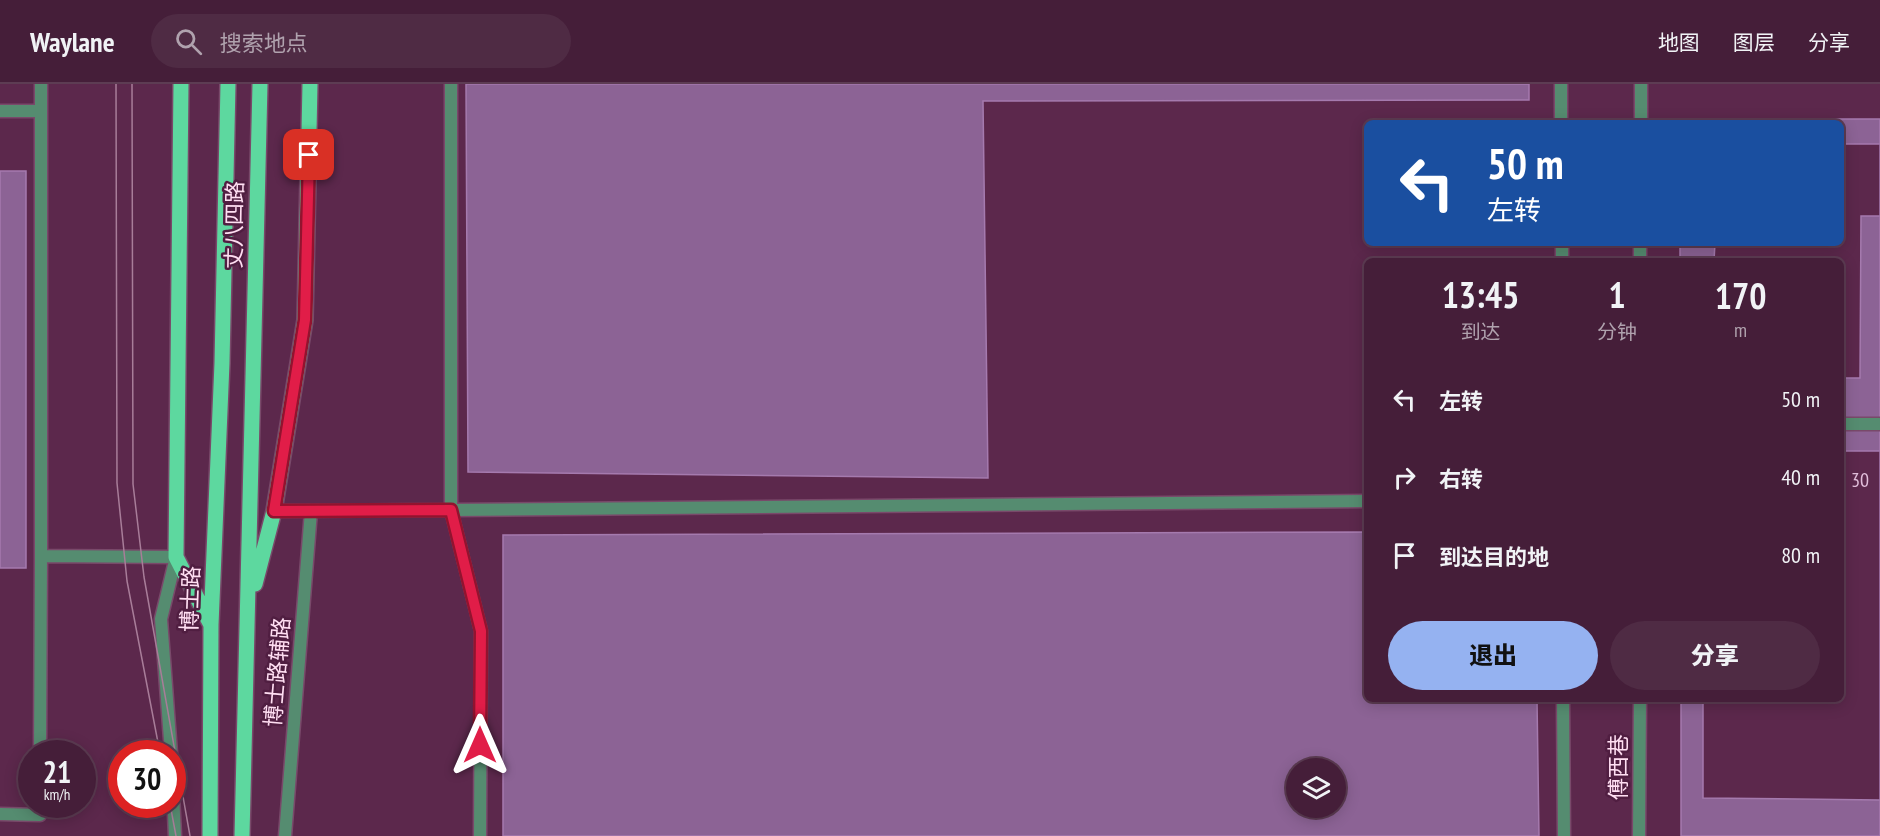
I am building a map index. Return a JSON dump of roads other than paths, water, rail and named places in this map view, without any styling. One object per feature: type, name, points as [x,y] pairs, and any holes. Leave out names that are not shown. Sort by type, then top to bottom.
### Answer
[{"type":"main road","points":[[181,84],[176,557],[211,625]]},
{"type":"main road","name":"丈八四路","points":[[222,363],[228,84]]},
{"type":"main road","name":"丈八四路","points":[[248,613],[260,84]]},
{"type":"main road","points":[[242,836],[248,613],[274,511],[305,320],[310,84]]},
{"type":"main road","name":"博士路","points":[[210,836],[211,625],[222,363]]},
{"type":"street","points":[[40,740],[41,84]]},
{"type":"street","points":[[451,84],[451,510],[481,631],[480,836]]},
{"type":"street","points":[[1561,84],[1562,120]]},
{"type":"street","points":[[1641,84],[1641,120]]},
{"type":"street","points":[[0,111],[41,111]]},
{"type":"street","points":[[1844,424],[1880,424]]},
{"type":"street","points":[[274,511],[1364,501]]},
{"type":"street","name":"博士路辅路","points":[[285,836],[311,511]]},
{"type":"street","points":[[41,556],[176,557],[161,619],[170,740]]},
{"type":"street","points":[[1563,702],[1564,836]]},
{"type":"street","name":"傅西巷","points":[[1639,836],[1640,702]]},
{"type":"street","points":[[0,814],[18,814]]},
{"type":"street","points":[[174,818],[175,836]]},
{"type":"tram line","points":[[116,84],[117,483],[127,581],[158,740]]},
{"type":"tram line","points":[[132,84],[133,484],[144,577],[190,836]]},
{"type":"tram line","points":[[173,818],[176,836]]}]
